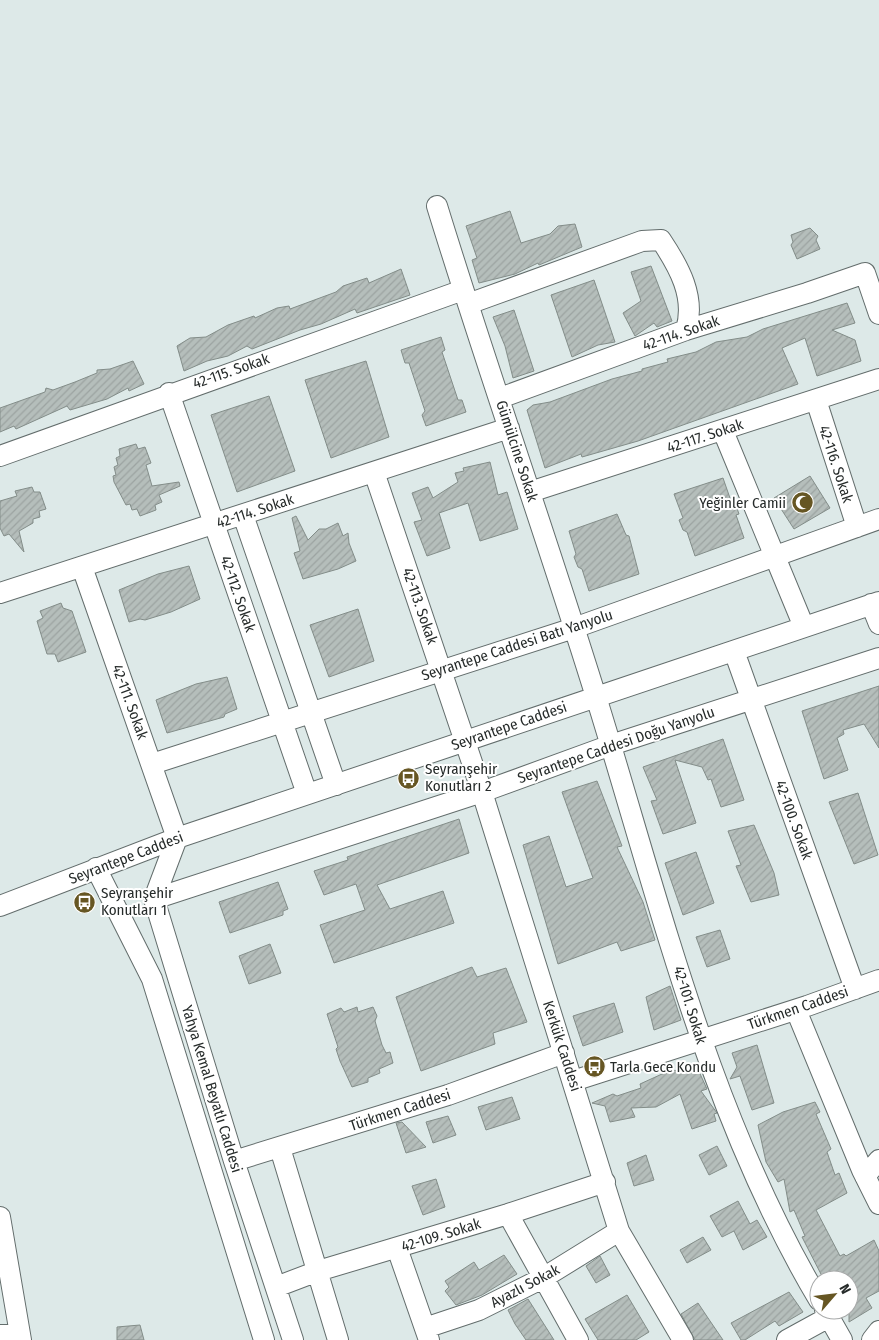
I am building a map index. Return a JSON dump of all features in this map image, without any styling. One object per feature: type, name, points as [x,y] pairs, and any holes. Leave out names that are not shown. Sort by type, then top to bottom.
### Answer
[{"type":"street","name":"Gümülcine Sokak","points":[[437,206],[596,697]]},
{"type":"street","name":"42-115. Sokak","points":[[0,456],[169,393],[642,241],[661,240],[681,272],[691,315],[686,330]]},
{"type":"street","name":"42-114. Sokak","points":[[500,398],[686,330],[865,273],[879,314]]},
{"type":"street","name":"42-117. Sokak","points":[[530,492],[879,379]]},
{"type":"street","name":"42-112. Sokak","points":[[169,393],[307,794]]},
{"type":"street","name":"42-116. Sokak","points":[[816,400],[857,527]]},
{"type":"street","name":"42-114. Sokak","points":[[0,593],[509,428]]},
{"type":"street","points":[[723,431],[804,627]]},
{"type":"street","name":"42-113. Sokak","points":[[374,472],[464,741]]},
{"type":"street","name":"42-112. Sokak","points":[[243,514],[336,784]]},
{"type":"street","name":"Seyrantepe Caddesi Batı Yanyolu","points":[[152,764],[441,669],[574,628],[879,519]]},
{"type":"street","name":"42-111. Sokak","points":[[82,567],[177,838]]},
{"type":"street","points":[[875,603],[879,624]]},
{"type":"street","name":"Seyrantepe Caddesi","points":[[0,906],[177,838],[875,603]]},
{"type":"street","name":"42-100. Sokak","points":[[734,651],[855,989]]},
{"type":"street","name":"Seyrantepe Caddesi Doğu Yanyolu","points":[[154,899],[482,792],[611,745],[879,658]]},
{"type":"street","name":"42-101. Sokak","points":[[596,697],[700,1040],[764,1195],[798,1266],[809,1284]]},
{"type":"street","name":"Kerkük Caddesi","points":[[464,741],[482,792],[619,1231],[683,1340]]},
{"type":"street","points":[[154,899],[177,838]]},
{"type":"street","name":"Yahya Kemal Beyatlı Caddesi","points":[[96,868],[152,979],[264,1340]]},
{"type":"street","name":"Yahya Kemal Beyatlı Caddesi","points":[[154,899],[234,1162],[293,1340]]},
{"type":"street","name":"Türkmen Caddesi","points":[[573,1081],[796,1010],[879,980]]},
{"type":"street","points":[[796,1010],[865,1176],[879,1204]]},
{"type":"street","name":"Türkmen Caddesi","points":[[234,1162],[448,1095],[564,1052]]},
{"type":"street","points":[[280,1148],[338,1340]]},
{"type":"street","points":[[865,1176],[879,1160]]},
{"type":"street","name":"42-109. Sokak","points":[[276,1287],[318,1271],[508,1214],[605,1182]]},
{"type":"street","points":[[508,1214],[578,1340]]},
{"type":"street","points":[[0,1217],[20,1338],[0,1335]]},
{"type":"street","name":"Ayazlı Sokak","points":[[427,1334],[544,1278],[619,1231]]},
{"type":"street","points":[[397,1248],[427,1334]]},
{"type":"street","points":[[787,1340],[811,1320]]},
{"type":"street","name":"42-101. Sokak","points":[[830,1320],[842,1340]]},
{"type":"street","points":[[872,1340],[879,1331]]},
{"type":"building","points":[[510,211],[521,243],[550,234],[558,226],[575,224],[582,247],[539,265],[538,263],[515,274],[479,283],[472,260],[477,258],[466,226]]},
{"type":"building","points":[[810,228],[818,236],[816,240],[820,249],[797,259],[791,245],[793,242],[791,235]]},
{"type":"building","points":[[651,266],[672,321],[657,327],[654,323],[635,336],[623,313],[641,301],[631,272]]},
{"type":"building","points":[[401,269],[410,295],[357,313],[355,309],[321,324],[300,330],[252,349],[247,346],[228,356],[207,361],[184,371],[177,346],[190,338],[206,337],[228,325],[254,316],[255,318],[277,308],[289,306],[290,309],[336,292],[343,286],[367,278],[369,283]]},
{"type":"building","points":[[594,280],[615,342],[598,345],[572,357],[551,295]]},
{"type":"building","points":[[847,303],[855,323],[832,330],[855,340],[861,361],[817,376],[805,338],[782,348],[798,384],[638,441],[582,457],[581,454],[545,468],[527,410],[533,405],[550,402],[612,379],[642,371],[642,369],[668,362],[667,359],[696,352],[716,342],[747,337],[763,329]]},
{"type":"building","points":[[514,310],[534,371],[513,378],[505,346],[493,317]]},
{"type":"building","points":[[441,337],[445,350],[442,352],[458,400],[462,400],[466,412],[426,426],[422,415],[425,411],[409,363],[405,363],[401,350]]},
{"type":"building","points":[[133,361],[144,384],[129,391],[128,388],[107,399],[70,410],[67,406],[16,429],[14,426],[0,432],[0,408],[45,392],[46,388],[53,390],[97,373],[97,370],[110,369]]},
{"type":"building","points":[[366,361],[389,437],[331,458],[305,380]]},
{"type":"building","points":[[269,396],[295,471],[237,492],[211,415]]},
{"type":"building","points":[[136,444],[138,449],[145,447],[151,463],[146,465],[152,486],[179,482],[180,486],[159,495],[162,502],[155,505],[156,510],[140,516],[137,509],[132,510],[130,504],[126,505],[114,482],[113,476],[116,475],[114,467],[118,465],[116,458],[120,456],[119,449]]},
{"type":"building","points":[[490,462],[498,495],[507,492],[518,529],[480,541],[468,503],[439,513],[450,548],[427,556],[414,522],[422,520],[412,493],[428,487],[433,498],[458,482],[455,473],[464,471],[463,468]]},
{"type":"building","name":"Yeğinler Camii","points":[[810,476],[830,508],[794,529],[774,498]]},
{"type":"building","points":[[723,478],[731,501],[734,500],[739,514],[736,515],[744,538],[695,556],[687,532],[683,530],[679,520],[683,518],[674,494]]},
{"type":"building","points":[[32,487],[34,492],[40,492],[46,509],[39,511],[40,517],[33,519],[33,523],[19,531],[24,552],[9,534],[4,536],[0,528],[0,501],[17,496],[15,491]]},
{"type":"building","points":[[617,514],[626,535],[629,536],[639,574],[589,591],[582,569],[578,567],[574,557],[576,554],[569,531]]},
{"type":"building","points":[[296,516],[308,540],[319,529],[326,529],[338,523],[343,536],[348,533],[349,543],[356,561],[338,569],[303,579],[294,553],[300,551],[292,518]]},
{"type":"building","points":[[189,566],[200,599],[171,612],[145,620],[140,619],[129,622],[119,590],[158,574]]},
{"type":"building","points":[[61,603],[63,608],[72,611],[86,652],[58,662],[55,654],[47,654],[37,621],[43,618],[40,611]]},
{"type":"building","points":[[358,609],[374,661],[329,677],[310,625]]},
{"type":"building","points":[[227,677],[237,709],[225,714],[224,717],[167,733],[156,700],[196,684]]},
{"type":"building","points":[[879,686],[879,748],[864,724],[843,730],[844,734],[837,738],[848,770],[824,779],[802,711]]},
{"type":"building","points":[[723,739],[744,800],[721,807],[711,779],[708,780],[702,767],[675,760],[696,823],[663,834],[651,801],[657,800],[643,767]]},
{"type":"building","points":[[597,781],[622,846],[617,847],[643,902],[655,940],[621,951],[617,942],[558,964],[523,845],[549,836],[566,887],[593,878],[562,792]]},
{"type":"building","points":[[858,793],[878,855],[854,864],[829,802]]},
{"type":"building","points":[[459,819],[469,853],[377,885],[390,909],[443,891],[454,923],[334,963],[320,925],[365,910],[356,884],[324,895],[314,871],[348,860],[347,857]]},
{"type":"building","points":[[754,825],[774,873],[779,895],[751,902],[736,866],[741,865],[728,831]]},
{"type":"building","points":[[696,852],[714,903],[683,915],[665,863]]},
{"type":"building","points":[[278,882],[288,909],[283,911],[283,915],[230,933],[219,902]]},
{"type":"building","points":[[720,930],[730,959],[707,967],[696,937]]},
{"type":"building","points":[[270,944],[281,973],[249,984],[239,956]]},
{"type":"building","points":[[472,967],[477,977],[506,968],[527,1022],[493,1033],[495,1044],[421,1071],[396,997]]},
{"type":"building","points":[[670,986],[681,1020],[654,1030],[646,997]]},
{"type":"building","points":[[614,1003],[623,1032],[583,1046],[573,1016]]},
{"type":"building","points":[[357,1007],[358,1012],[373,1007],[377,1016],[375,1021],[382,1045],[386,1053],[390,1052],[393,1063],[379,1069],[380,1073],[368,1078],[368,1082],[352,1087],[340,1061],[336,1049],[338,1047],[327,1014],[341,1008],[344,1012]]},
{"type":"building","points":[[757,1045],[774,1103],[752,1110],[740,1076],[730,1079],[737,1067],[732,1053]]},
{"type":"building","points":[[696,1065],[707,1089],[701,1091],[717,1113],[714,1114],[716,1121],[692,1129],[680,1094],[656,1107],[631,1108],[635,1117],[610,1122],[605,1106],[592,1103],[613,1094],[617,1096],[641,1088],[640,1084],[662,1074]]},
{"type":"building","points":[[512,1097],[520,1119],[486,1130],[478,1107]]},
{"type":"building","points":[[815,1102],[820,1112],[816,1114],[831,1149],[827,1152],[835,1175],[839,1173],[847,1193],[816,1210],[840,1256],[844,1254],[846,1256],[874,1240],[879,1251],[879,1291],[866,1298],[872,1308],[859,1316],[859,1270],[819,1270],[802,1237],[805,1236],[794,1210],[790,1212],[784,1179],[778,1182],[766,1162],[758,1125],[783,1112]]},
{"type":"building","points":[[448,1116],[456,1135],[433,1143],[426,1122]]},
{"type":"building","points":[[402,1122],[426,1147],[406,1153],[396,1123]]},
{"type":"building","points":[[717,1146],[727,1166],[709,1175],[699,1155]]},
{"type":"building","points":[[646,1155],[654,1180],[634,1186],[627,1163]]},
{"type":"building","points":[[436,1179],[445,1207],[423,1215],[412,1186]]},
{"type":"building","points":[[738,1201],[750,1224],[757,1220],[767,1237],[743,1250],[734,1231],[722,1237],[710,1216]]},
{"type":"building","points":[[703,1237],[711,1250],[687,1263],[680,1250]]},
{"type":"building","points":[[504,1255],[517,1274],[482,1295],[456,1305],[445,1291],[449,1287],[445,1281],[474,1262],[479,1270]]},
{"type":"building","points":[[600,1256],[610,1275],[596,1283],[586,1266]]},
{"type":"building","points":[[789,1292],[803,1312],[779,1326],[775,1321],[745,1340],[741,1340],[731,1323]]},
{"type":"building","points":[[627,1295],[649,1332],[636,1340],[598,1340],[585,1319]]},
{"type":"building","points":[[528,1299],[554,1340],[526,1340],[515,1324],[508,1310]]},
{"type":"building","points":[[698,1303],[723,1340],[695,1340],[681,1314]]},
{"type":"building","points":[[140,1325],[144,1340],[117,1340],[117,1327]]},
{"type":"place","name":"Yeğinler Camii","points":[[802,503]]},
{"type":"place","name":"Seyranşehir Konutları 2","points":[[409,778]]},
{"type":"place","name":"Seyranşehir Konutları 1","points":[[85,902]]},
{"type":"place","name":"Tarla Gece Kondu","points":[[594,1067]]}]
